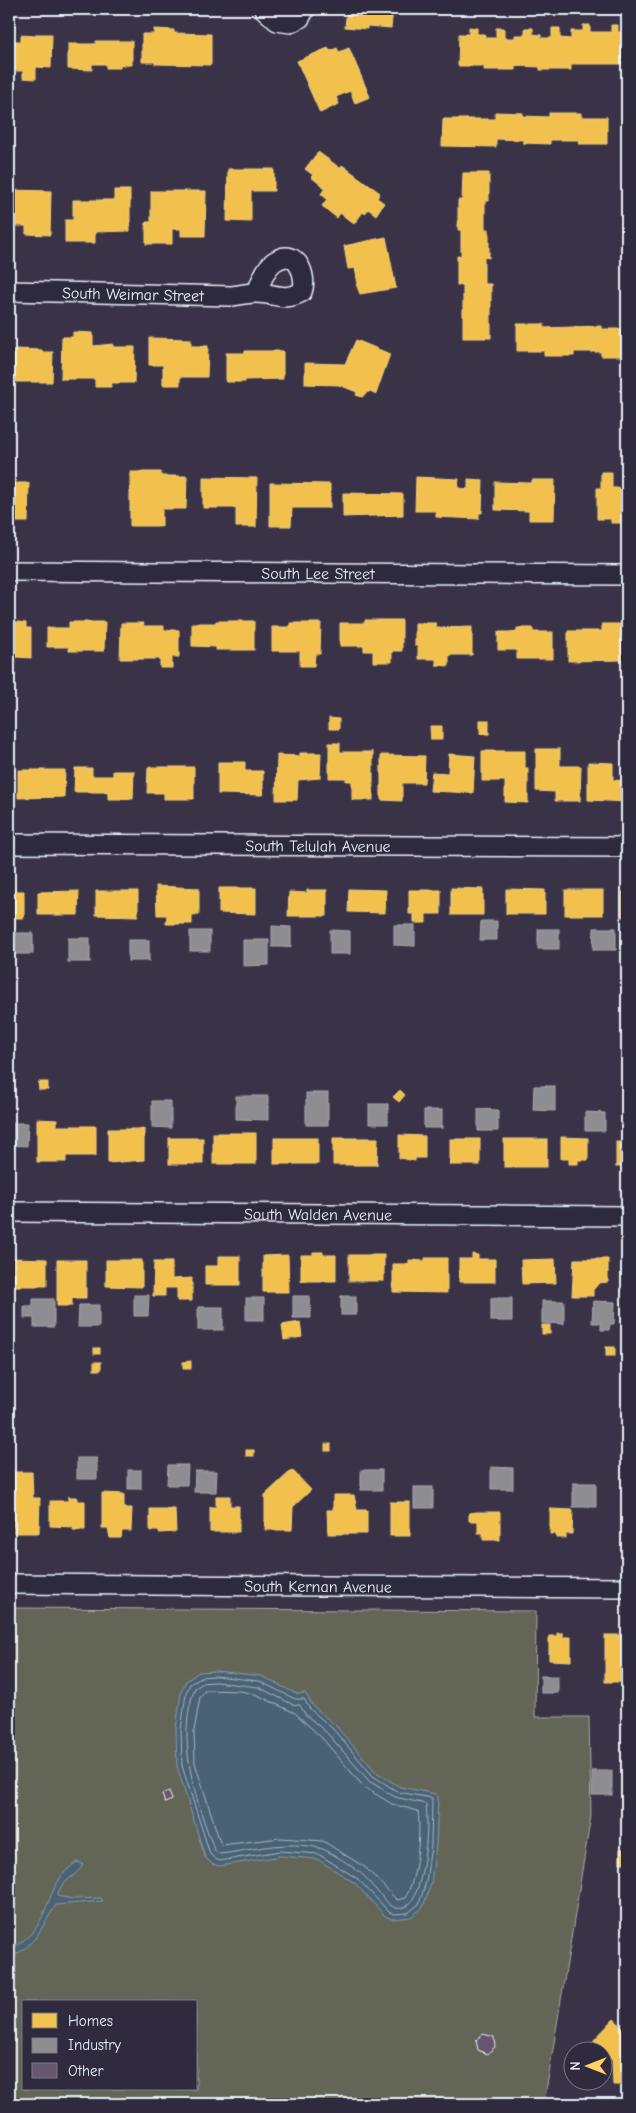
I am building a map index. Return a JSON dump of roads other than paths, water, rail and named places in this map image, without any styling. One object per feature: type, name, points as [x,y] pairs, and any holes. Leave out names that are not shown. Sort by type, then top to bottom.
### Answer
[{"type":"street","points":[[264,9],[277,21],[290,24],[300,18],[305,9]]},
{"type":"street","name":"South Weimar Street","points":[[9,291],[232,296],[257,292]]},
{"type":"street","name":"South Lee Street","points":[[9,571],[627,575]]},
{"type":"street","name":"South Telulah Avenue","points":[[9,844],[627,847]]},
{"type":"street","name":"South Walden Avenue","points":[[9,1212],[627,1216]]},
{"type":"street","name":"South Kernan Avenue","points":[[9,1584],[627,1588]]},
{"type":"water","points":[[216,1671],[261,1676],[297,1694],[305,1693],[313,1706],[335,1725],[376,1772],[400,1787],[436,1794],[438,1798],[436,1845],[431,1883],[423,1907],[411,1917],[392,1919],[385,1916],[355,1883],[317,1859],[281,1856],[220,1866],[212,1864],[205,1857],[177,1766],[176,1730],[181,1692],[186,1681],[199,1672]]},
{"type":"water","points":[[77,1862],[83,1864],[81,1868],[65,1882],[57,1896],[72,1899],[101,1898],[103,1901],[56,1905],[32,1941],[9,1959],[9,1951],[35,1929],[58,1882],[69,1868]]}]
